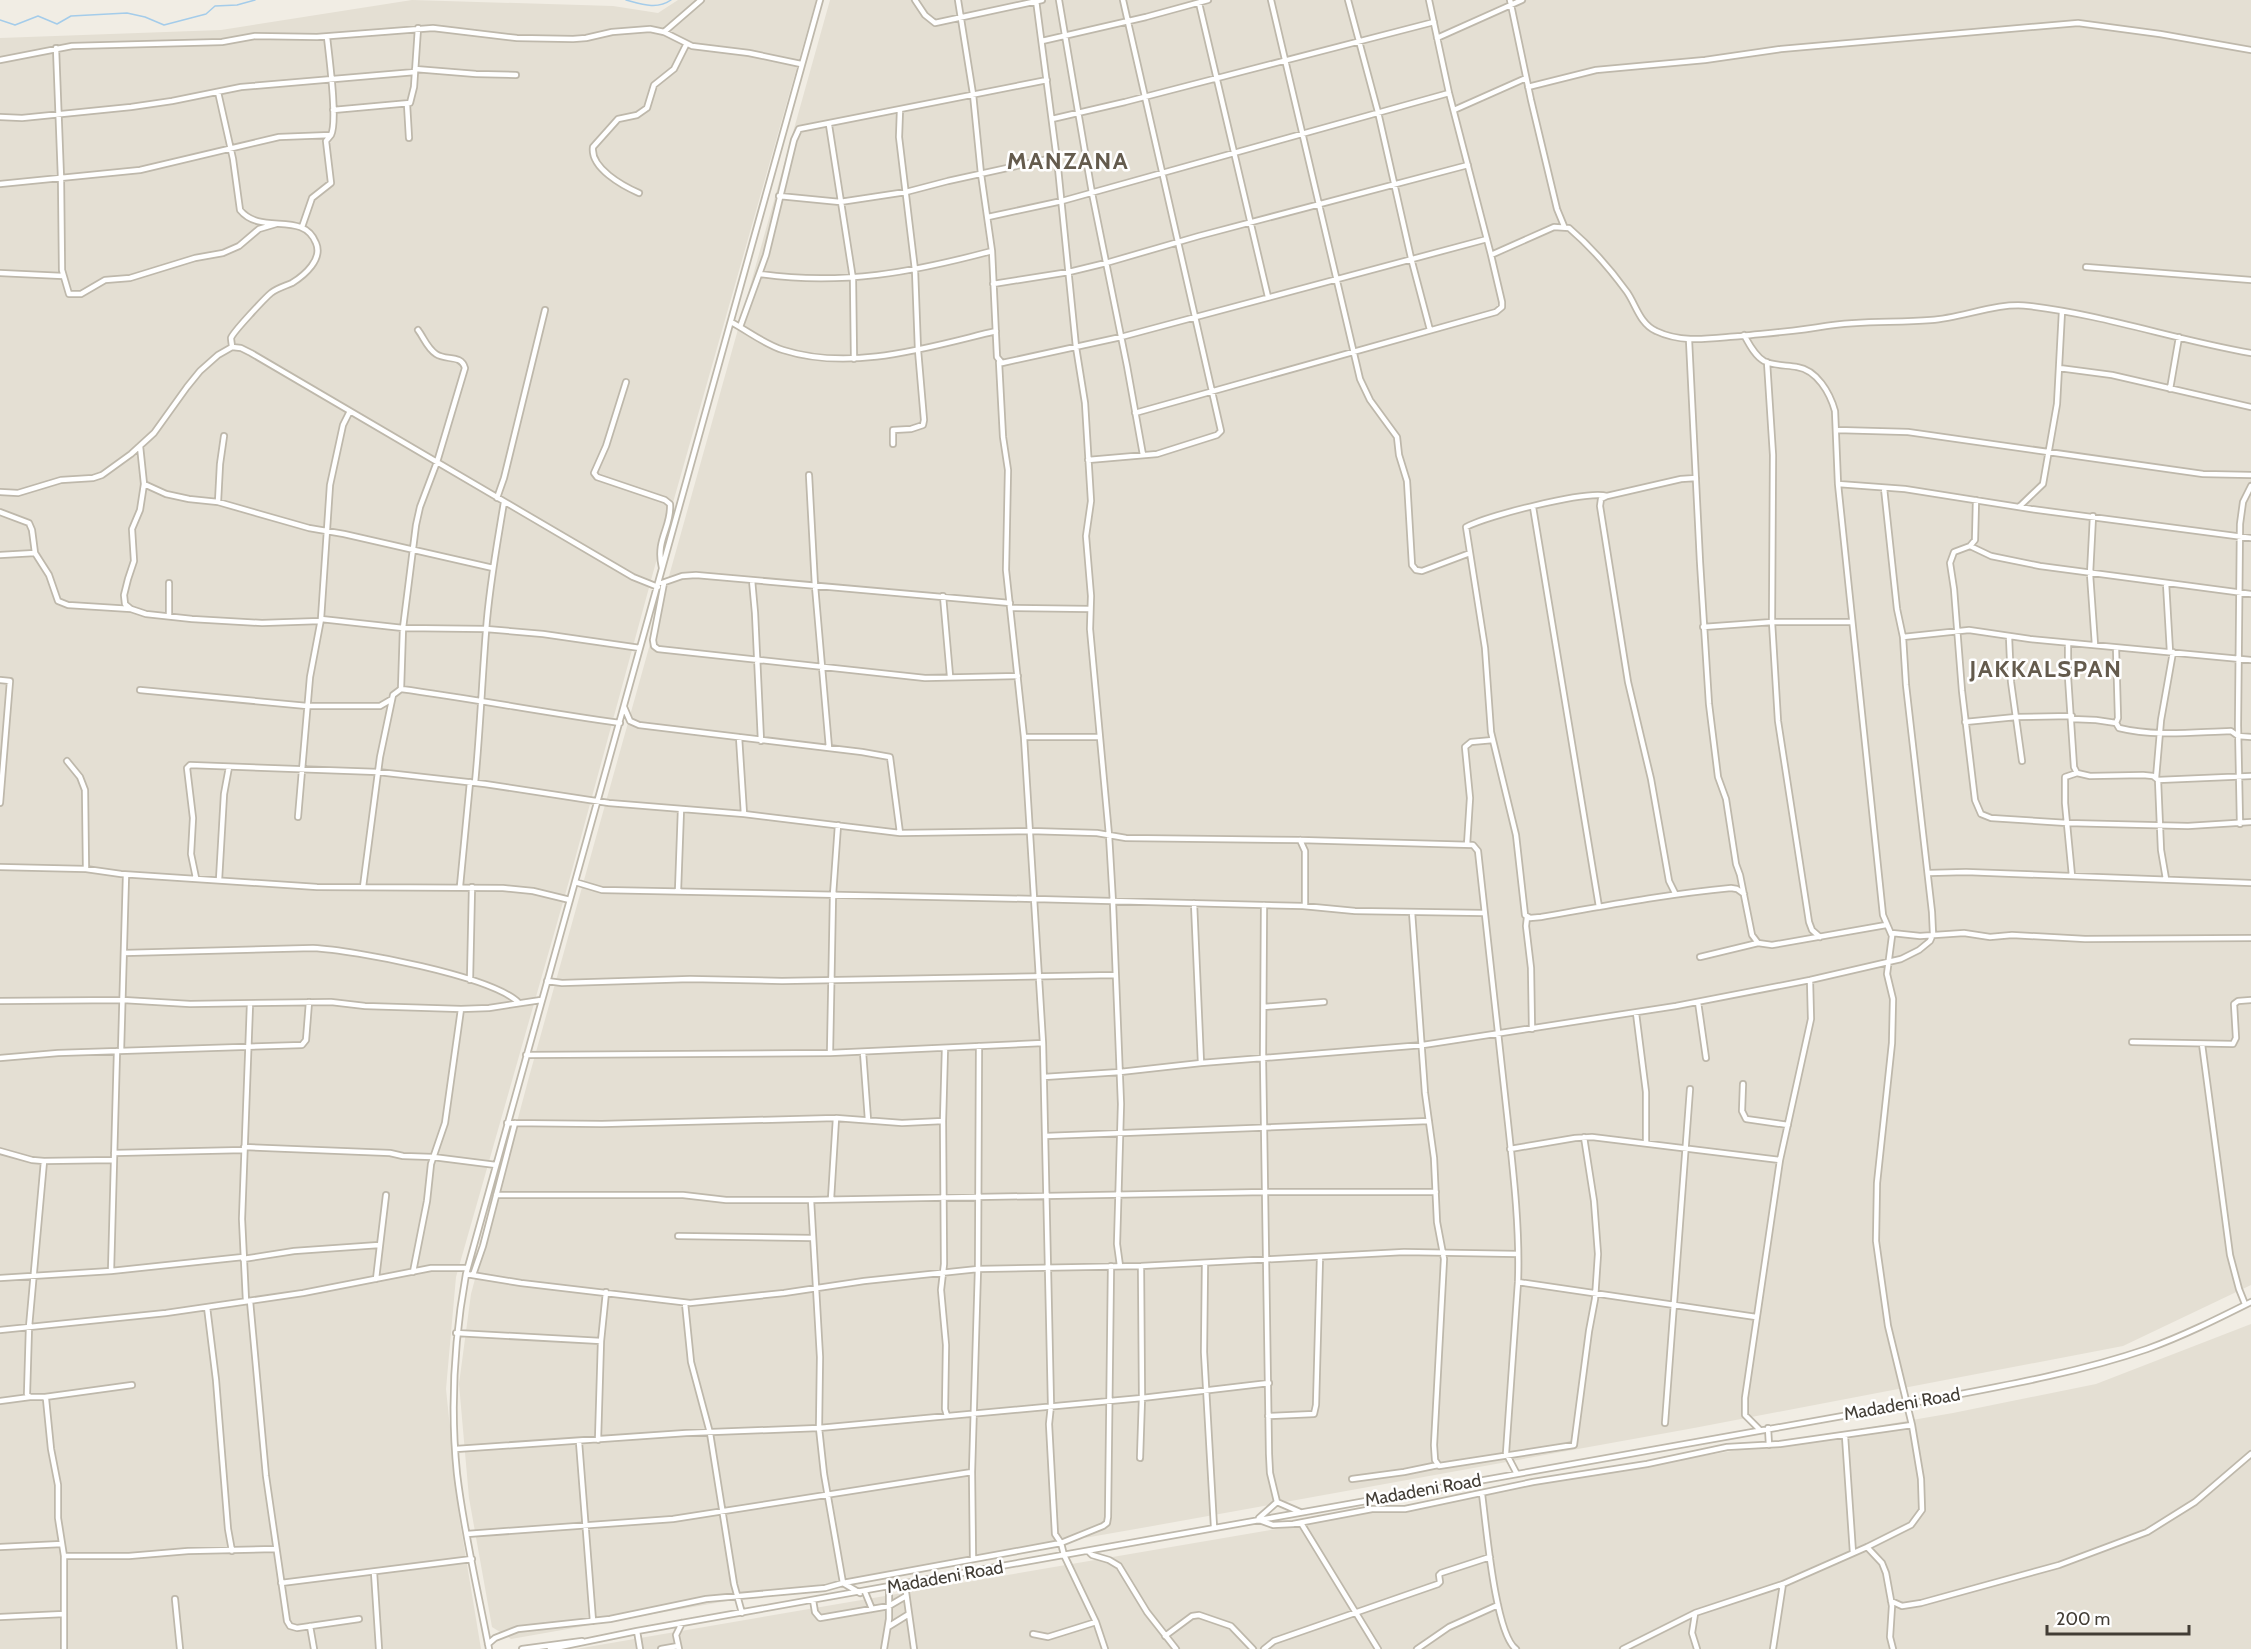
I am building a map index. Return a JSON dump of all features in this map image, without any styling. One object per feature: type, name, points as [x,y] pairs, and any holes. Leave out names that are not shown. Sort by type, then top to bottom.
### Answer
[{"type":"street","points":[[664,32],[701,0]]},
{"type":"street","points":[[820,0],[467,1271],[456,1333],[453,1371],[456,1449],[460,1496],[488,1646],[513,1630],[593,1622],[692,1601],[825,1588],[1061,1543],[1103,1526],[1108,1521],[1111,1266]]},
{"type":"street","points":[[915,0],[932,22],[944,22],[1038,0],[1062,201],[1076,347],[1084,396],[1091,501],[1086,536],[1109,835],[1120,1072],[1121,1132],[1117,1244],[1120,1266]]},
{"type":"street","points":[[958,0],[992,251],[997,357],[1008,470],[1005,555],[1024,737],[1035,899],[1048,1195],[1051,1405],[1049,1424],[1054,1530],[1096,1622],[1104,1649]]},
{"type":"street","points":[[1059,0],[1092,193],[1143,455]]},
{"type":"street","points":[[1088,460],[1170,450],[1220,433],[1123,0]]},
{"type":"street","points":[[1042,41],[1208,0]]},
{"type":"street","points":[[1271,0],[1365,391],[1396,433],[1398,440],[1407,481],[1413,567],[1422,572],[1470,553]]},
{"type":"street","points":[[1348,0],[1378,112],[1430,330]]},
{"type":"street","points":[[1135,413],[1501,309],[1502,302],[1449,93],[1429,0]]},
{"type":"street","points":[[1437,38],[1510,2],[1521,0]]},
{"type":"street","points":[[1510,2],[1557,209],[1564,226],[1577,235],[1616,278],[1648,327],[1667,335],[1689,340],[1772,334],[1855,322],[1932,320],[1974,311],[2029,306],[2108,319],[2144,330],[2251,353]]},
{"type":"street","points":[[1199,3],[1268,297]]},
{"type":"street","points":[[1052,119],[1217,79],[1434,22]]},
{"type":"street","points":[[1528,87],[1596,70],[1705,60],[1780,49],[1901,40],[2054,24],[2098,24],[2251,50]]},
{"type":"street","points":[[333,110],[407,104],[412,100],[418,28]]},
{"type":"street","points":[[0,60],[56,48],[222,42],[255,36],[327,37],[418,28],[454,29],[517,38],[586,38],[642,29],[664,32],[686,45],[749,53],[801,64]]},
{"type":"street","points":[[302,227],[312,198],[331,183],[326,141],[333,131],[333,110],[327,37]]},
{"type":"street","points":[[639,193],[615,182],[600,166],[592,153],[593,147],[618,119],[637,115],[647,108],[654,85],[674,69],[686,45]]},
{"type":"street","points":[[56,48],[63,276],[69,294],[78,295],[105,280],[130,278],[195,258],[229,251],[259,230],[276,224]]},
{"type":"street","points":[[0,117],[22,118],[151,104],[241,87],[415,70],[516,75]]},
{"type":"street","points":[[1454,110],[1526,78]]},
{"type":"street","points":[[740,327],[760,274],[794,140],[799,129],[829,125],[1047,80]]},
{"type":"street","points":[[0,492],[18,494],[62,480],[97,477],[140,446],[161,425],[200,371],[232,347],[233,334],[270,294],[302,275],[315,261],[316,243],[302,227],[262,224],[252,221],[240,210],[231,148],[218,92]]},
{"type":"street","points":[[988,217],[1092,193],[1449,93]]},
{"type":"street","points":[[407,104],[409,138]]},
{"type":"street","points":[[893,444],[894,429],[918,428],[924,423],[915,270],[899,137],[900,110]]},
{"type":"street","points":[[829,125],[853,279],[854,359]]},
{"type":"street","points":[[0,184],[140,170],[284,136],[331,135]]},
{"type":"street","points":[[779,196],[840,202],[906,192],[1057,157]]},
{"type":"street","points":[[993,284],[1069,272],[1106,263],[1468,165]]},
{"type":"street","points":[[1491,255],[1550,228],[1564,226]]},
{"type":"street","points":[[999,362],[1012,362],[1121,337],[1486,239]]},
{"type":"street","points":[[760,274],[853,279],[915,270],[992,251]]},
{"type":"street","points":[[2086,267],[2251,280]]},
{"type":"street","points":[[0,273],[63,276]]},
{"type":"street","points":[[497,498],[545,310]]},
{"type":"street","points":[[2019,507],[2043,484],[2057,404],[2062,311]]},
{"type":"street","points":[[731,322],[760,340],[783,350],[854,359],[918,350],[996,331]]},
{"type":"street","points":[[401,689],[403,628],[411,549],[420,507],[437,462],[465,366],[460,360],[436,354],[418,330]]},
{"type":"street","points":[[1623,1649],[1695,1613],[1783,1584],[1867,1547],[1911,1525],[1922,1510],[1922,1479],[1912,1425],[1905,1404],[1888,1326],[1876,1241],[1877,1183],[1892,1043],[1893,999],[1887,964],[1892,933],[1883,915],[1838,484],[1837,429],[1832,401],[1818,379],[1804,368],[1767,362],[1758,356],[1744,335]]},
{"type":"street","points":[[2170,389],[2179,337]]},
{"type":"street","points":[[1689,340],[1706,675],[1717,771],[1726,799],[1731,838],[1752,935],[1758,943]]},
{"type":"street","points":[[232,347],[246,350],[633,577],[658,586],[688,575],[943,596],[1011,605],[1090,609]]},
{"type":"street","points":[[1767,362],[1773,488],[1773,622],[1779,736],[1810,926],[1820,937]]},
{"type":"street","points":[[2058,368],[2112,375],[2251,407]]},
{"type":"street","points":[[626,382],[606,446],[594,473],[597,477],[665,500],[670,504],[660,547],[663,568]]},
{"type":"street","points":[[297,817],[307,706],[320,620],[330,485],[343,425],[350,411]]},
{"type":"street","points":[[1837,429],[1908,432],[2204,474],[2251,475]]},
{"type":"street","points":[[218,502],[224,436]]},
{"type":"street","points":[[131,609],[125,604],[124,595],[134,561],[132,529],[140,510],[144,484],[140,446]]},
{"type":"street","points":[[809,474],[815,586],[829,748]]},
{"type":"street","points":[[1675,893],[1669,881],[1651,779],[1634,716],[1599,506],[1601,499],[1607,496],[1681,479],[1696,478]]},
{"type":"street","points":[[144,484],[158,491],[189,500],[218,502],[309,528],[493,568]]},
{"type":"street","points":[[1838,484],[1905,489],[2019,507],[2251,538]]},
{"type":"street","points":[[2240,824],[2238,736],[2241,537],[2243,501],[2251,486]]},
{"type":"street","points":[[1044,1077],[1423,1045],[1499,1034],[1636,1013],[1810,980],[1887,964],[1919,950],[1930,941],[1933,934],[1929,873],[1884,488]]},
{"type":"street","points":[[1532,1029],[1527,916],[1524,913],[1514,827],[1493,740],[1485,648],[1466,526],[1488,517],[1587,494],[1607,496]]},
{"type":"street","points":[[1976,500],[1977,536],[1970,546],[1954,552],[1950,561],[1965,722],[1975,800],[1981,814],[1991,818],[2067,823],[2160,825],[2251,822]]},
{"type":"street","points":[[460,886],[483,700],[486,630],[493,568],[504,502]]},
{"type":"street","points":[[1533,507],[1599,907]]},
{"type":"street","points":[[0,512],[28,523],[32,530],[35,552],[49,575],[58,601],[75,607],[131,609],[146,614],[262,623],[320,620],[403,628],[543,634],[640,648]]},
{"type":"street","points":[[2093,516],[2090,574],[2095,645]]},
{"type":"street","points":[[1970,546],[1978,552],[1998,559],[2090,574],[2251,594]]},
{"type":"street","points":[[0,555],[35,552]]},
{"type":"street","points":[[752,580],[761,741]]},
{"type":"street","points":[[169,583],[169,616]]},
{"type":"street","points":[[664,583],[653,640],[656,648],[667,651],[924,678],[1018,676]]},
{"type":"street","points":[[2166,583],[2172,652],[2159,733],[2157,779],[2166,879]]},
{"type":"street","points":[[943,596],[950,676]]},
{"type":"street","points":[[1703,627],[1773,622],[1852,622]]},
{"type":"street","points":[[1903,637],[1957,631],[1983,631],[2009,637],[2251,660]]},
{"type":"street","points":[[2009,637],[2011,682],[2022,761]]},
{"type":"street","points":[[2068,643],[2074,767],[2077,773]]},
{"type":"street","points":[[2116,648],[2118,718],[2116,723]]},
{"type":"street","points":[[0,680],[10,681],[0,803]]},
{"type":"street","points":[[363,887],[378,771],[393,695],[401,689],[620,723]]},
{"type":"street","points":[[140,690],[307,706],[380,706],[392,699]]},
{"type":"street","points":[[624,707],[630,721],[635,724],[862,752],[891,758],[900,833]]},
{"type":"street","points":[[1965,722],[2016,717],[2072,717],[2116,723],[2119,728],[2126,730],[2159,733],[2231,731],[2238,736],[2251,737]]},
{"type":"street","points":[[739,737],[744,814]]},
{"type":"street","points":[[1024,737],[1100,737]]},
{"type":"street","points":[[1467,845],[1470,808],[1465,747],[1468,743],[1493,740]]},
{"type":"street","points":[[68,761],[80,777],[85,790],[86,869]]},
{"type":"street","points":[[196,878],[191,854],[193,818],[187,768],[190,765],[378,771],[597,801],[744,814],[900,833],[1030,831],[1109,835],[1120,838],[1300,840],[1475,847],[1478,851],[1499,1034],[1518,1254],[1506,1456],[1517,1474]]},
{"type":"street","points":[[219,880],[224,794],[229,767]]},
{"type":"street","points":[[2072,876],[2064,779],[2077,773],[2090,776],[2143,775],[2157,779],[2251,776]]},
{"type":"street","points":[[678,891],[681,809]]},
{"type":"street","points":[[830,1053],[833,895],[838,825]]},
{"type":"street","points":[[1300,840],[1305,851],[1305,906]]},
{"type":"street","points":[[0,867],[86,869],[126,875],[317,887],[460,886],[533,891],[570,900]]},
{"type":"street","points":[[1929,873],[1966,872],[2251,883]]},
{"type":"street","points":[[111,1271],[126,875]]},
{"type":"street","points":[[575,882],[602,890],[1194,903],[1305,906],[1355,911],[1484,913]]},
{"type":"street","points":[[470,980],[472,887]]},
{"type":"street","points":[[1527,916],[1541,917],[1635,902],[1675,893],[1731,888],[1744,894]]},
{"type":"street","points":[[1194,903],[1201,1063]]},
{"type":"street","points":[[1264,905],[1263,1059],[1266,1127],[1268,1416],[1270,1473],[1278,1502]]},
{"type":"street","points":[[1412,912],[1438,1232],[1443,1252],[1441,1334],[1434,1445],[1438,1464]]},
{"type":"street","points":[[1700,957],[1758,943],[1772,945],[1886,925]]},
{"type":"street","points":[[1892,933],[1920,936],[1964,933],[1990,937],[2012,935],[2085,939],[2251,938]]},
{"type":"street","points":[[124,953],[333,949],[434,969],[500,990],[519,1003]]},
{"type":"street","points":[[547,981],[562,983],[1115,975]]},
{"type":"street","points":[[1760,1430],[1746,1418],[1744,1411],[1780,1160],[1811,1019],[1810,980]]},
{"type":"street","points":[[0,1001],[123,1000],[190,1004],[309,1002],[461,1009],[541,1000]]},
{"type":"street","points":[[2132,1042],[2234,1044],[2236,1038],[2234,1004],[2238,1000],[2251,1000]]},
{"type":"street","points":[[0,1058],[119,1051],[303,1045],[306,1040],[309,1002]]},
{"type":"street","points":[[1264,1006],[1324,1002]]},
{"type":"street","points":[[1698,1002],[1706,1058]]},
{"type":"street","points":[[250,1004],[244,1149],[243,1258],[275,1549],[288,1624],[293,1627],[310,1626],[359,1619]]},
{"type":"street","points":[[413,1272],[433,1157],[445,1123],[461,1009]]},
{"type":"street","points":[[1636,1013],[1646,1082],[1646,1143]]},
{"type":"street","points":[[526,1055],[830,1053],[1043,1043]]},
{"type":"street","points":[[2202,1044],[2230,1255],[2245,1304]]},
{"type":"street","points":[[973,1559],[972,1414],[978,1269],[979,1046]]},
{"type":"street","points":[[945,1048],[941,1290],[946,1345],[945,1409],[947,1416]]},
{"type":"street","points":[[863,1052],[868,1120]]},
{"type":"street","points":[[1743,1084],[1742,1112],[1746,1119],[1788,1125]]},
{"type":"street","points":[[1665,1423],[1690,1089]]},
{"type":"street","points":[[507,1123],[602,1124],[836,1118],[902,1123],[943,1121]]},
{"type":"street","points":[[831,1199],[836,1118]]},
{"type":"street","points":[[1046,1136],[1429,1121]]},
{"type":"street","points":[[473,1275],[515,1123]]},
{"type":"street","points":[[1510,1149],[1584,1137],[1780,1160]]},
{"type":"street","points":[[1352,1479],[1404,1472],[1438,1464],[1444,1467],[1574,1445],[1595,1293],[1598,1241],[1584,1137]]},
{"type":"street","points":[[114,1153],[244,1149],[390,1153],[496,1165]]},
{"type":"street","points":[[0,1151],[44,1161],[114,1160]]},
{"type":"street","points":[[30,1397],[27,1394],[29,1327],[44,1161]]},
{"type":"street","points":[[496,1195],[683,1196],[726,1200],[812,1200],[1266,1192],[1436,1192]]},
{"type":"street","points":[[376,1279],[386,1195]]},
{"type":"street","points":[[812,1200],[812,1238],[820,1357],[819,1428],[843,1583]]},
{"type":"street","points":[[678,1236],[812,1238]]},
{"type":"street","points":[[0,1278],[111,1271],[294,1251],[379,1245]]},
{"type":"street","points":[[0,1330],[107,1320],[207,1307],[440,1267],[467,1271],[473,1275],[531,1284],[685,1303],[978,1269],[1141,1266],[1443,1252],[1518,1254]]},
{"type":"street","points":[[1268,1416],[1314,1414],[1320,1257]]},
{"type":"street","points":[[1205,1263],[1204,1352],[1208,1390],[1214,1527]]},
{"type":"street","points":[[1140,1458],[1143,1398],[1141,1266]]},
{"type":"street","points":[[1518,1282],[1756,1317]]},
{"type":"street","points":[[598,1440],[601,1341],[606,1292]]},
{"type":"street","name":"Madadeni Road","points":[[550,1649],[682,1623],[905,1585],[2035,1379],[2110,1361],[2184,1335],[2251,1302]]},
{"type":"street","points":[[685,1303],[692,1362],[711,1433],[722,1511],[742,1613]]},
{"type":"street","points":[[207,1307],[232,1551]]},
{"type":"street","points":[[456,1333],[601,1341]]},
{"type":"street","points":[[456,1449],[819,1428],[1143,1398],[1269,1383]]},
{"type":"street","points":[[0,1401],[132,1384]]},
{"type":"street","points":[[45,1397],[52,1458],[58,1485],[58,1518],[64,1556],[64,1649]]},
{"type":"street","points":[[1256,1520],[1273,1525],[1301,1523],[1372,1509],[1405,1509],[1434,1501],[1482,1494],[1547,1479],[1647,1464],[1727,1447],[1769,1445],[1845,1436],[1912,1425]]},
{"type":"street","points":[[1768,1428],[1769,1445]]},
{"type":"street","points":[[1845,1436],[1853,1553]]},
{"type":"street","points":[[579,1442],[593,1622]]},
{"type":"street","points":[[1891,1601],[1899,1605],[1921,1603],[2059,1565],[2130,1539],[2156,1527],[2188,1507],[2251,1454]]},
{"type":"street","points":[[467,1534],[653,1521],[972,1472]]},
{"type":"street","points":[[1482,1494],[1498,1605],[1507,1639],[1516,1649]]},
{"type":"street","points":[[1278,1502],[1301,1512]]},
{"type":"street","points":[[1256,1520],[1278,1502]]},
{"type":"street","points":[[1301,1523],[1378,1649]]},
{"type":"street","points":[[0,1547],[62,1544]]},
{"type":"street","points":[[1867,1547],[1884,1568],[1893,1613],[1890,1637],[1893,1649]]},
{"type":"street","points":[[64,1556],[129,1556],[188,1551],[275,1549]]},
{"type":"street","points":[[1088,1551],[1092,1556],[1109,1560],[1119,1566],[1147,1612],[1176,1649]]},
{"type":"street","points":[[1264,1649],[1274,1641],[1438,1584],[1441,1573],[1490,1557]]},
{"type":"street","points":[[281,1583],[472,1559]]},
{"type":"street","points":[[375,1572],[379,1649]]},
{"type":"street","points":[[843,1583],[862,1592],[872,1609]]},
{"type":"street","points":[[831,1597],[843,1583]]},
{"type":"street","points":[[1773,1649],[1783,1584]]},
{"type":"street","points":[[905,1585],[908,1621],[914,1649]]},
{"type":"street","points":[[884,1649],[888,1627],[889,1587]]},
{"type":"street","points":[[813,1600],[815,1612],[820,1618],[889,1606],[906,1596]]},
{"type":"street","points":[[175,1599],[180,1649]]},
{"type":"street","points":[[1417,1649],[1449,1627],[1498,1605]]},
{"type":"street","points":[[1695,1613],[1692,1633],[1697,1649]]},
{"type":"street","points":[[0,1617],[64,1614]]},
{"type":"street","points":[[888,1627],[909,1614]]},
{"type":"street","points":[[1165,1636],[1192,1616],[1198,1615],[1231,1626],[1253,1649]]},
{"type":"street","points":[[1033,1634],[1048,1637],[1096,1622]]},
{"type":"street","points":[[661,1649],[678,1648],[676,1635],[682,1623]]},
{"type":"street","points":[[310,1626],[314,1649]]},
{"type":"street","points":[[637,1632],[640,1649]]},
{"type":"street","name":"Madadeni Road","points":[[522,1649],[585,1641]]},
{"type":"shaded area","points":[[412,0],[613,6],[658,13],[678,0],[816,0],[456,1277],[446,1389],[459,1516],[481,1649],[0,1649],[0,38],[221,30]]},
{"type":"shaded area","points":[[830,0],[2251,0],[2251,1285],[2123,1346],[1694,1428],[511,1639],[492,1627],[469,1498],[459,1384],[471,1294],[529,1077]]},
{"type":"shaded area","points":[[2251,1324],[2251,1649],[576,1649],[1953,1413],[2096,1384]]},
{"type":"waterway","points":[[0,20],[15,25],[38,16],[57,24],[71,16],[127,13],[164,25],[206,14],[215,6],[237,5],[255,0]]},
{"type":"waterway","points":[[626,0],[655,5],[671,0]]},
{"type":"district","name":"MANZANA","points":[[1068,161]]},
{"type":"district","name":"JAKKALSPAN","points":[[2046,669]]}]
